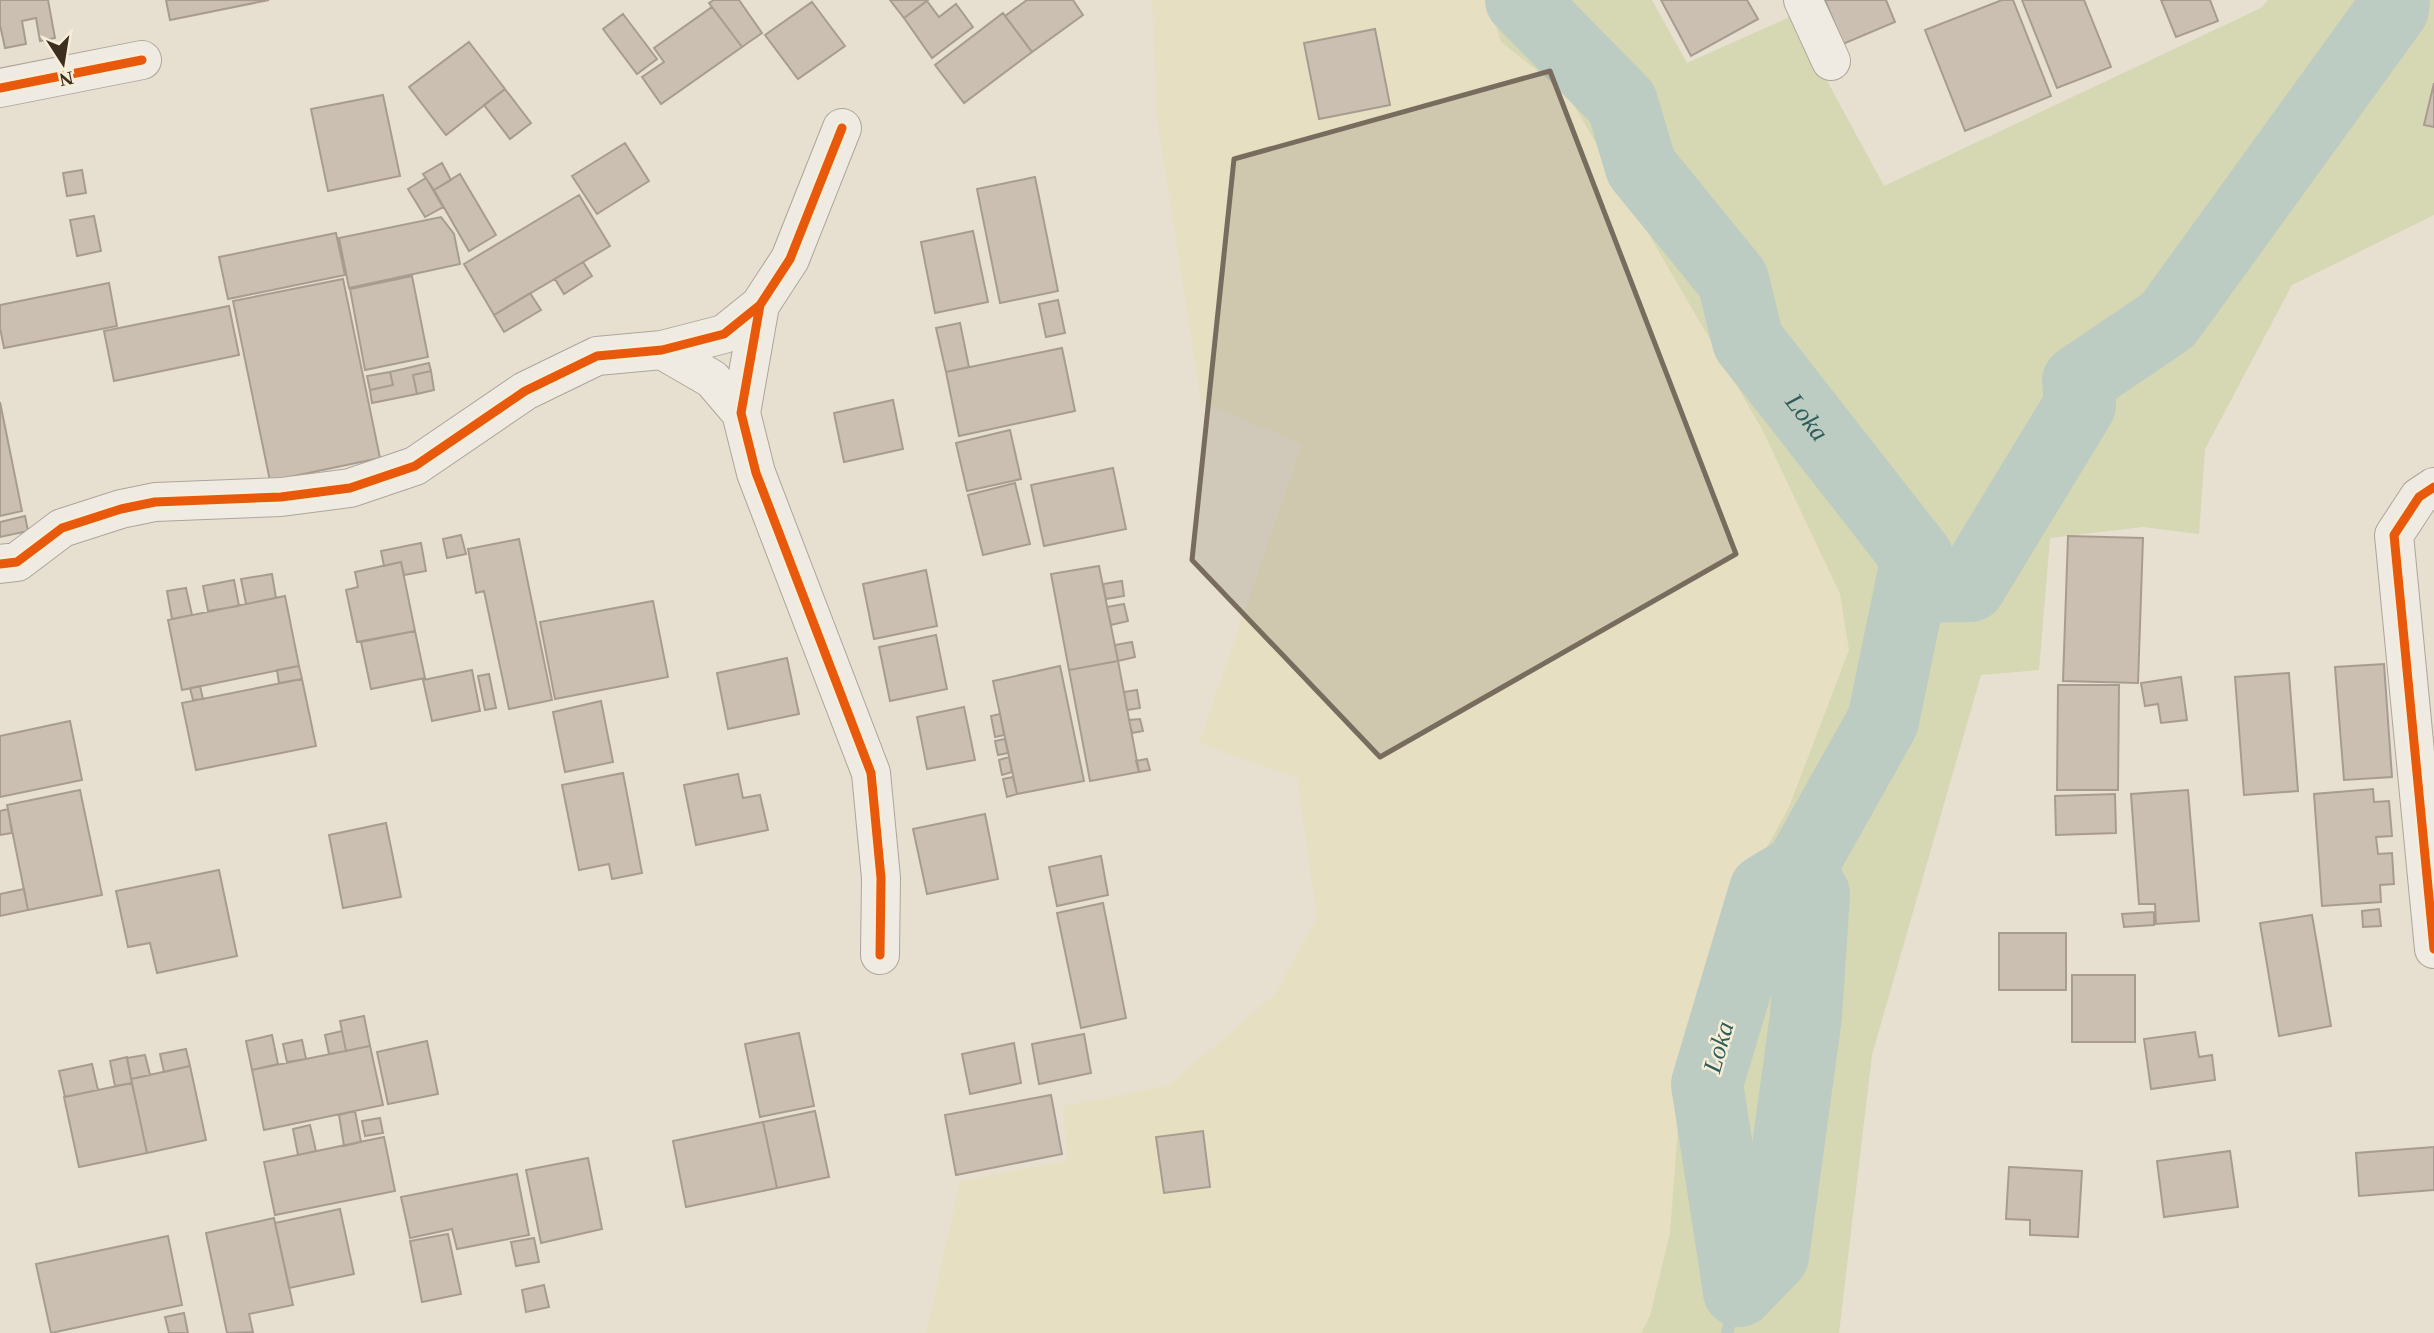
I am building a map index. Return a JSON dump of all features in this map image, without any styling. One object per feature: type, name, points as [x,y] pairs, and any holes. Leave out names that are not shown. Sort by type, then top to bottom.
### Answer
[{"type":"street","points":[[1802,0],[1830,61]]},
{"type":"street","points":[[0,88],[142,60]]},
{"type":"street","points":[[0,564],[17,562],[62,527],[121,509],[155,502],[281,497],[350,488],[415,466],[524,391],[597,356],[662,350],[724,334],[760,304],[789,259],[842,128]]},
{"type":"street","points":[[760,304],[741,413],[756,473],[871,773],[881,878],[880,955]]},
{"type":"street","points":[[662,350],[712,379],[741,413]]},
{"type":"street","points":[[2434,487],[2419,496],[2395,535],[2434,949]]},
{"type":"highlighted area","points":[[1550,71],[1736,554],[1380,757],[1192,560],[1234,159]]},
{"type":"shaded area","points":[[1152,0],[1488,0],[1501,42],[1568,95],[1763,431],[1840,594],[1849,650],[1789,807],[1714,943],[1682,1075],[1670,1232],[1650,1316],[1641,1333],[926,1333],[960,1181],[1067,1161],[1063,1106],[1168,1086],[1275,994],[1317,918],[1297,778],[1199,743],[1302,444],[1201,402],[1157,119]]},
{"type":"green space","points":[[1488,0],[1652,0],[1687,63],[1792,16],[1884,186],[2261,8],[2268,0],[2434,0],[2434,215],[2292,285],[2205,449],[2199,534],[2143,527],[2050,538],[2039,670],[1981,675],[1872,1055],[1839,1333],[1641,1333],[1650,1316],[1670,1232],[1682,1075],[1714,943],[1789,807],[1849,650],[1840,594],[1763,431],[1568,95],[1501,42]]},
{"type":"building","points":[[0,0],[48,0],[55,38],[40,41],[36,18],[22,21],[26,44],[5,48],[0,25]]},
{"type":"building","points":[[166,0],[269,0],[170,20]]},
{"type":"building","points":[[714,0],[739,0],[762,33],[742,47],[709,3]]},
{"type":"building","points":[[890,0],[928,0],[904,18]]},
{"type":"building","points":[[1027,0],[1073,0],[1083,15],[1032,52],[1005,16]]},
{"type":"building","points":[[1661,0],[1747,0],[1758,19],[1691,56]]},
{"type":"building","points":[[1825,0],[1886,0],[1895,22],[1843,44]]},
{"type":"building","points":[[2002,0],[2013,0],[2051,96],[1965,131],[1925,30]]},
{"type":"building","points":[[2022,0],[2084,0],[2111,67],[2057,88]]},
{"type":"building","points":[[2161,0],[2210,0],[2218,21],[2176,37]]},
{"type":"building","points":[[927,1],[939,17],[956,4],[973,27],[932,58],[904,18]]},
{"type":"building","points":[[812,2],[845,46],[798,79],[765,35]]},
{"type":"building","points":[[712,7],[742,47],[661,104],[642,77],[664,62],[654,48]]},
{"type":"building","points":[[1003,13],[1032,52],[964,103],[935,65]]},
{"type":"building","points":[[623,14],[657,59],[637,74],[603,29]]},
{"type":"building","points":[[1375,29],[1390,105],[1319,119],[1304,43]]},
{"type":"building","points":[[469,42],[505,89],[446,135],[409,87]]},
{"type":"building","points":[[2434,83],[2434,127],[2424,125]]},
{"type":"building","points":[[505,89],[531,123],[510,139],[484,105]]},
{"type":"building","points":[[383,95],[400,176],[328,191],[311,109]]},
{"type":"building","points":[[625,143],[649,181],[597,214],[572,176]]},
{"type":"building","points":[[442,163],[451,180],[434,190],[423,174]]},
{"type":"building","points":[[82,170],[86,193],[67,196],[63,173]]},
{"type":"building","points":[[460,174],[496,235],[469,251],[434,190]]},
{"type":"building","points":[[1035,177],[1058,291],[1000,303],[977,189]]},
{"type":"building","points":[[426,178],[443,207],[425,217],[408,189]]},
{"type":"building","points":[[579,195],[610,246],[494,315],[464,264]]},
{"type":"building","points":[[94,216],[101,251],[77,256],[70,220]]},
{"type":"building","points":[[441,217],[454,234],[460,264],[349,288],[339,238]]},
{"type":"building","points":[[973,231],[988,302],[935,313],[921,242]]},
{"type":"building","points":[[336,233],[345,275],[228,299],[219,257]]},
{"type":"building","points":[[583,262],[592,276],[564,294],[555,279]]},
{"type":"building","points":[[412,276],[428,357],[365,370],[350,289]]},
{"type":"building","points":[[343,279],[380,458],[270,481],[233,301]]},
{"type":"building","points":[[109,283],[117,326],[4,348],[0,328],[0,305]]},
{"type":"building","points":[[530,293],[541,310],[504,332],[494,315]]},
{"type":"building","points":[[1058,300],[1065,333],[1046,337],[1039,304]]},
{"type":"building","points":[[229,306],[239,355],[114,381],[104,331]]},
{"type":"building","points":[[960,323],[969,367],[946,372],[936,328]]},
{"type":"building","points":[[1062,348],[1075,411],[959,436],[946,372]]},
{"type":"building","points":[[429,363],[431,371],[413,375],[417,394],[372,403],[370,390],[393,385],[390,372]]},
{"type":"building","points":[[431,371],[434,390],[417,394],[413,375]]},
{"type":"building","points":[[390,372],[393,385],[370,390],[367,376]]},
{"type":"building","points":[[893,400],[903,449],[844,462],[834,413]]},
{"type":"building","points":[[0,402],[22,511],[0,516]]},
{"type":"building","points":[[1010,430],[1021,479],[967,491],[956,443]]},
{"type":"building","points":[[1113,468],[1126,529],[1044,546],[1031,485]]},
{"type":"building","points":[[1015,483],[1030,544],[983,555],[968,495]]},
{"type":"building","points":[[25,516],[28,531],[0,537],[0,522]]},
{"type":"building","points":[[461,535],[466,554],[447,558],[443,539]]},
{"type":"building","points":[[2068,536],[2143,538],[2138,683],[2063,681]]},
{"type":"building","points":[[519,539],[552,700],[509,709],[484,591],[476,593],[468,549]]},
{"type":"building","points":[[421,543],[426,571],[404,575],[401,562],[384,566],[381,551]]},
{"type":"building","points":[[401,562],[415,631],[357,642],[346,590],[358,587],[355,572]]},
{"type":"building","points":[[1099,566],[1118,661],[1069,670],[1051,574]]},
{"type":"building","points":[[926,570],[937,626],[874,639],[863,584]]},
{"type":"building","points":[[272,574],[276,598],[246,604],[241,579]]},
{"type":"building","points":[[234,580],[239,606],[208,611],[203,586]]},
{"type":"building","points":[[1122,581],[1124,596],[1106,599],[1103,584]]},
{"type":"building","points":[[186,588],[192,615],[172,619],[167,591]]},
{"type":"building","points":[[285,596],[299,666],[182,690],[168,620]]},
{"type":"building","points":[[653,601],[668,677],[555,699],[540,622]]},
{"type":"building","points":[[1124,604],[1128,621],[1111,625],[1107,607]]},
{"type":"building","points":[[415,631],[425,678],[371,689],[361,642]]},
{"type":"building","points":[[936,635],[947,689],[890,701],[879,647]]},
{"type":"building","points":[[1132,642],[1135,657],[1118,661],[1115,645]]},
{"type":"building","points":[[787,658],[799,714],[728,729],[717,673]]},
{"type":"building","points":[[1118,661],[1139,772],[1090,781],[1069,670]]},
{"type":"building","points":[[2384,664],[2392,777],[2344,780],[2335,667]]},
{"type":"building","points":[[299,666],[302,679],[279,683],[277,670]]},
{"type":"building","points":[[1060,666],[1084,781],[1017,794],[993,681]]},
{"type":"building","points":[[472,670],[480,711],[432,721],[423,680]]},
{"type":"building","points":[[2289,673],[2298,791],[2244,795],[2235,677]]},
{"type":"building","points":[[489,674],[496,708],[485,710],[478,676]]},
{"type":"building","points":[[2181,677],[2187,720],[2161,723],[2158,704],[2145,706],[2141,683]]},
{"type":"building","points":[[302,679],[316,746],[196,770],[182,703]]},
{"type":"building","points":[[2058,685],[2119,685],[2118,790],[2057,790]]},
{"type":"building","points":[[200,686],[203,699],[193,700],[190,688]]},
{"type":"building","points":[[1137,690],[1140,708],[1127,710],[1124,692]]},
{"type":"building","points":[[601,701],[613,762],[565,772],[553,712]]},
{"type":"building","points":[[964,707],[975,760],[927,769],[917,717]]},
{"type":"building","points":[[1000,714],[1004,735],[995,737],[991,716]]},
{"type":"building","points":[[1140,719],[1143,731],[1132,733],[1129,720]]},
{"type":"building","points":[[70,721],[82,780],[0,797],[0,736]]},
{"type":"building","points":[[1005,739],[1008,753],[998,755],[995,741]]},
{"type":"building","points":[[1009,757],[1012,772],[1002,775],[999,760]]},
{"type":"building","points":[[1147,759],[1150,770],[1139,772],[1136,761]]},
{"type":"building","points":[[623,773],[642,873],[612,879],[609,864],[579,870],[562,785]]},
{"type":"building","points":[[738,774],[743,798],[760,795],[768,830],[696,845],[684,785]]},
{"type":"building","points":[[1013,777],[1017,794],[1007,797],[1003,779]]},
{"type":"building","points":[[2373,789],[2374,802],[2389,801],[2392,836],[2376,837],[2378,854],[2392,853],[2394,884],[2380,885],[2381,902],[2322,906],[2314,794]]},
{"type":"building","points":[[80,790],[102,895],[28,910],[7,805]]},
{"type":"building","points":[[2188,790],[2199,921],[2156,924],[2155,904],[2139,904],[2131,794]]},
{"type":"building","points":[[2115,794],[2116,833],[2056,835],[2055,796]]},
{"type":"building","points":[[8,809],[12,833],[0,835],[0,811]]},
{"type":"building","points":[[985,814],[998,879],[927,894],[913,829]]},
{"type":"building","points":[[386,823],[401,897],[343,908],[329,835]]},
{"type":"building","points":[[1101,856],[1108,895],[1057,906],[1049,867]]},
{"type":"building","points":[[219,870],[237,956],[157,973],[150,943],[128,947],[116,891]]},
{"type":"building","points":[[24,889],[28,910],[0,916],[0,894]]},
{"type":"building","points":[[1103,903],[1126,1018],[1081,1028],[1057,913]]},
{"type":"building","points":[[2379,909],[2381,926],[2363,927],[2362,911]]},
{"type":"building","points":[[2154,912],[2154,925],[2124,927],[2122,914]]},
{"type":"building","points":[[2312,915],[2331,1026],[2279,1036],[2260,923]]},
{"type":"building","points":[[1999,933],[2066,933],[2066,990],[1999,990]]},
{"type":"building","points":[[2072,975],[2135,975],[2135,1042],[2072,1042]]},
{"type":"building","points":[[364,1016],[370,1046],[346,1051],[340,1021]]},
{"type":"building","points":[[342,1031],[346,1051],[329,1054],[325,1035]]},
{"type":"building","points":[[2195,1032],[2199,1057],[2212,1055],[2215,1080],[2151,1089],[2144,1039]]},
{"type":"building","points":[[799,1033],[814,1106],[760,1117],[745,1044]]},
{"type":"building","points":[[1084,1034],[1091,1073],[1039,1084],[1032,1044]]},
{"type":"building","points":[[272,1035],[278,1064],[252,1070],[246,1041]]},
{"type":"building","points":[[302,1040],[306,1059],[287,1062],[283,1044]]},
{"type":"building","points":[[427,1041],[438,1094],[388,1104],[377,1052]]},
{"type":"building","points":[[1014,1043],[1021,1083],[970,1094],[962,1054]]},
{"type":"building","points":[[370,1046],[383,1105],[264,1130],[252,1070]]},
{"type":"building","points":[[186,1049],[190,1066],[164,1072],[160,1054]]},
{"type":"building","points":[[145,1055],[150,1075],[131,1079],[127,1058]]},
{"type":"building","points":[[127,1057],[132,1083],[115,1086],[110,1061]]},
{"type":"building","points":[[92,1064],[98,1090],[65,1097],[59,1071]]},
{"type":"building","points":[[190,1066],[206,1140],[147,1153],[131,1079]]},
{"type":"building","points":[[132,1083],[147,1153],[79,1167],[64,1097]]},
{"type":"building","points":[[1051,1095],[1062,1154],[956,1175],[945,1115]]},
{"type":"building","points":[[355,1111],[361,1142],[344,1146],[339,1115]]},
{"type":"building","points":[[815,1111],[829,1177],[777,1188],[763,1122]]},
{"type":"building","points":[[380,1118],[383,1133],[365,1136],[362,1121]]},
{"type":"building","points":[[763,1122],[777,1188],[686,1207],[673,1141]]},
{"type":"building","points":[[310,1125],[316,1151],[298,1155],[293,1129]]},
{"type":"building","points":[[1203,1131],[1210,1187],[1164,1193],[1156,1137]]},
{"type":"building","points":[[384,1137],[395,1191],[275,1215],[264,1162]]},
{"type":"building","points":[[2434,1147],[2434,1190],[2359,1196],[2356,1153]]},
{"type":"building","points":[[2230,1151],[2238,1207],[2164,1217],[2157,1161]]},
{"type":"building","points":[[588,1158],[602,1229],[541,1243],[526,1170]]},
{"type":"building","points":[[2009,1167],[2082,1171],[2078,1237],[2030,1235],[2030,1220],[2006,1219]]},
{"type":"building","points":[[517,1174],[529,1235],[457,1249],[452,1229],[410,1238],[401,1197]]},
{"type":"building","points":[[340,1209],[354,1274],[289,1288],[275,1223]]},
{"type":"building","points":[[274,1218],[293,1305],[249,1314],[253,1332],[227,1333],[206,1233]]},
{"type":"building","points":[[448,1234],[461,1294],[422,1302],[410,1241]]},
{"type":"building","points":[[168,1236],[182,1305],[51,1333],[36,1264]]},
{"type":"building","points":[[534,1238],[539,1262],[516,1266],[511,1242]]},
{"type":"building","points":[[544,1285],[549,1307],[526,1312],[522,1290]]},
{"type":"building","points":[[184,1313],[188,1333],[169,1333],[165,1317]]},
{"type":"waterway","name":"Loka","points":[[1521,0],[1622,103],[1641,167],[1733,280],[1748,341],[1917,557],[1883,721],[1800,869],[1765,890],[1707,1084],[1739,1291]]},
{"type":"waterway","points":[[1911,587],[1970,586],[2080,405],[2078,381],[2168,320],[2393,9],[2394,0]]},
{"type":"waterway","name":"Loka","points":[[1739,1291],[1773,1256],[1806,1016],[1814,894],[1800,869]]},
{"type":"waterway","name":"Loka","points":[[1727,1333],[1739,1291]]},
{"type":"cycle path","points":[[0,88],[142,60]]},
{"type":"cycle path","points":[[0,564],[17,562],[62,528],[121,509],[155,502],[281,497],[350,488],[415,466],[525,391],[597,356],[662,350],[724,334],[760,305],[790,259],[842,128]]},
{"type":"cycle path","points":[[760,305],[741,413],[756,473],[871,773],[881,878],[880,955]]},
{"type":"cycle path","points":[[2434,487],[2419,497],[2394,535],[2434,949]]}]
